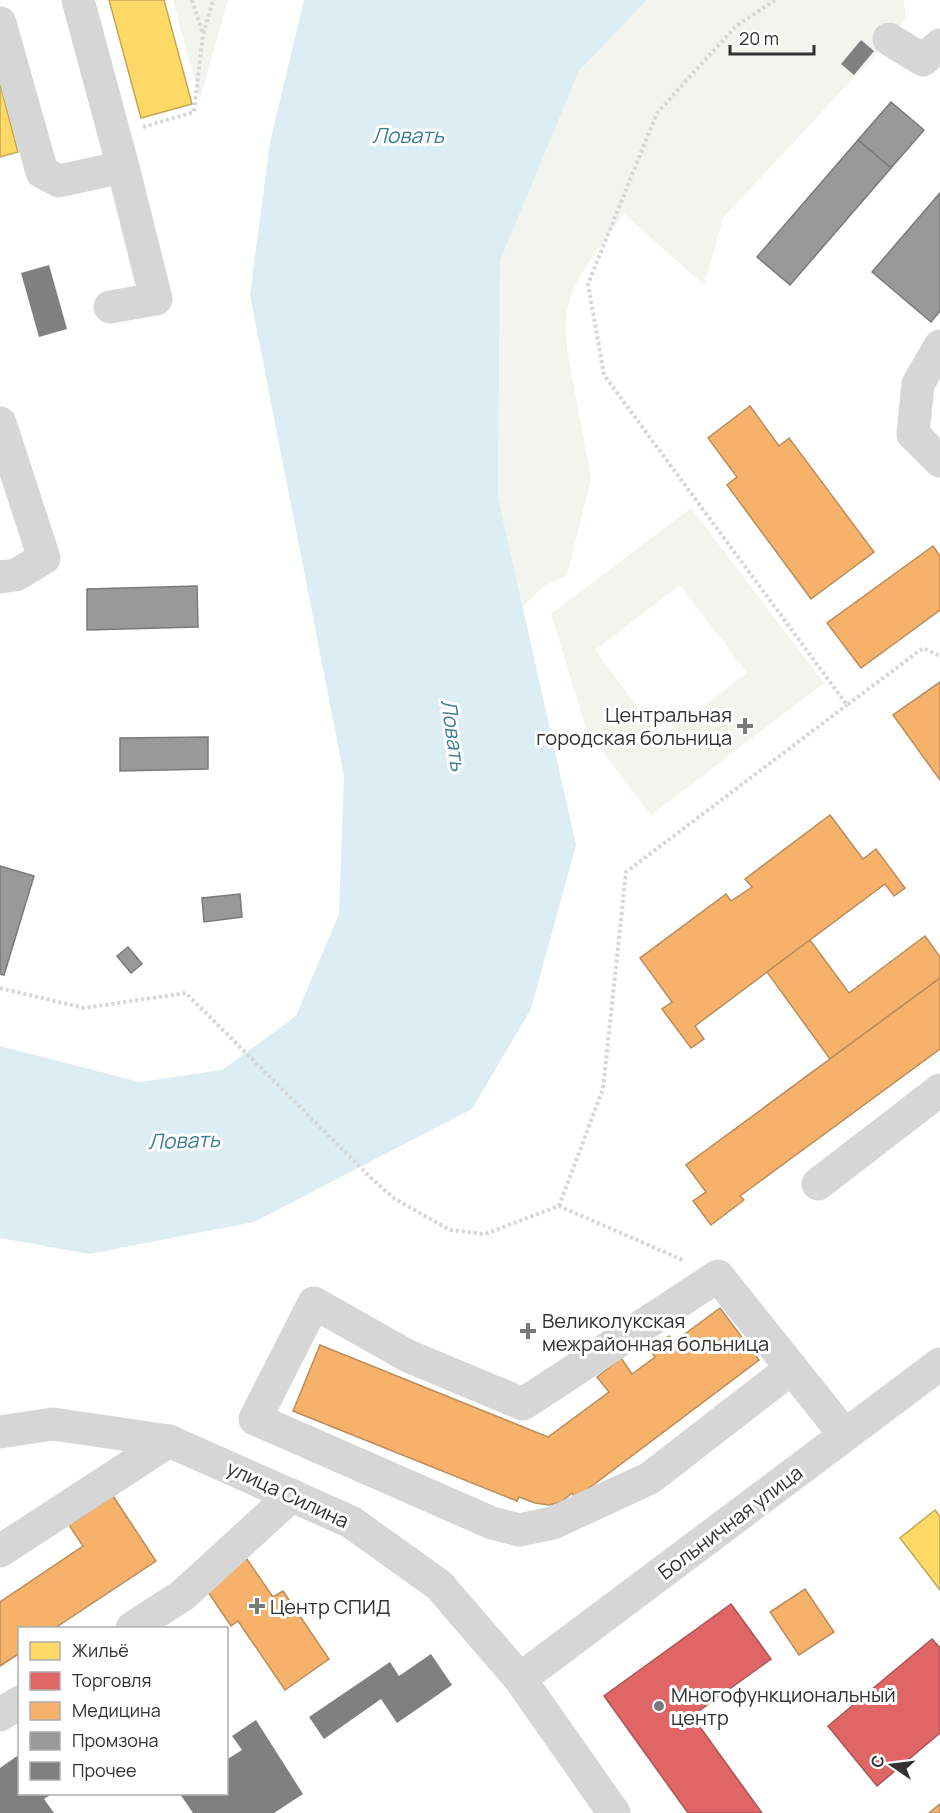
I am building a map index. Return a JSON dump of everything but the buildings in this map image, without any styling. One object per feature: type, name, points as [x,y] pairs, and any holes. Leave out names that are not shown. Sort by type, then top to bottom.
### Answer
[{"type":"street","points":[[78,0],[156,299],[110,307]]},
{"type":"street","points":[[0,23],[42,172],[59,181],[123,167]]},
{"type":"street","points":[[889,39],[923,60],[940,45]]},
{"type":"street","points":[[940,346],[918,384],[913,434],[940,461]]},
{"type":"street","points":[[0,423],[44,558],[16,575],[0,577]]},
{"type":"street","points":[[818,1184],[940,1090]]},
{"type":"street","points":[[792,1368],[650,1478],[553,1523],[519,1530],[492,1523],[255,1419],[314,1303],[408,1356],[523,1404],[718,1276],[792,1368],[845,1435]]},
{"type":"street","name":"Больничная улица","points":[[520,1680],[940,1364]]},
{"type":"street","name":"улица Силина","points":[[0,1432],[53,1424],[169,1441],[351,1522],[439,1585],[520,1680],[614,1813]]},
{"type":"street","points":[[0,1551],[169,1441]]},
{"type":"street","points":[[135,1627],[183,1595],[292,1495]]},
{"type":"street","points":[[0,1715],[18,1703]]},
{"type":"path","points":[[192,0],[203,35]]},
{"type":"path","points":[[115,136],[194,112],[203,35],[213,0]]},
{"type":"path","points":[[775,0],[736,26],[657,113],[588,284],[604,375],[847,705]]},
{"type":"path","points":[[559,1206],[603,1089],[626,872],[923,648],[940,656]]},
{"type":"path","points":[[0,988],[84,1008],[186,993],[371,1178],[395,1199],[450,1230],[484,1234],[559,1206],[718,1276]]},
{"type":"shaded area","points":[[173,0],[228,0],[200,99]]},
{"type":"shaded area","points":[[647,0],[904,0],[906,19],[723,218],[704,285],[624,214],[582,273],[570,299],[566,331],[567,350],[591,478],[567,576],[544,586],[523,607],[498,497],[500,261],[579,71]]},
{"type":"shaded area","points":[[691,508],[824,683],[651,815],[587,731],[551,614]],"holes":[[[680,585],[747,673],[661,738],[595,650]]]},
{"type":"water","name":"Ловать","points":[[304,0],[647,0],[579,71],[500,261],[498,497],[576,845],[531,1009],[472,1109],[254,1222],[89,1254],[0,1238],[0,1046],[140,1082],[222,1070],[296,1016],[339,914],[344,776],[250,295],[270,142]]},
{"type":"place","name":"Центральная городская больница","points":[[745,726]]},
{"type":"place","name":"Великолукская межрайонная больница","points":[[528,1331]]},
{"type":"place","name":"Центр СПИД","points":[[257,1606]]},
{"type":"place","name":"Многофункциональный центр","points":[[659,1706]]}]
